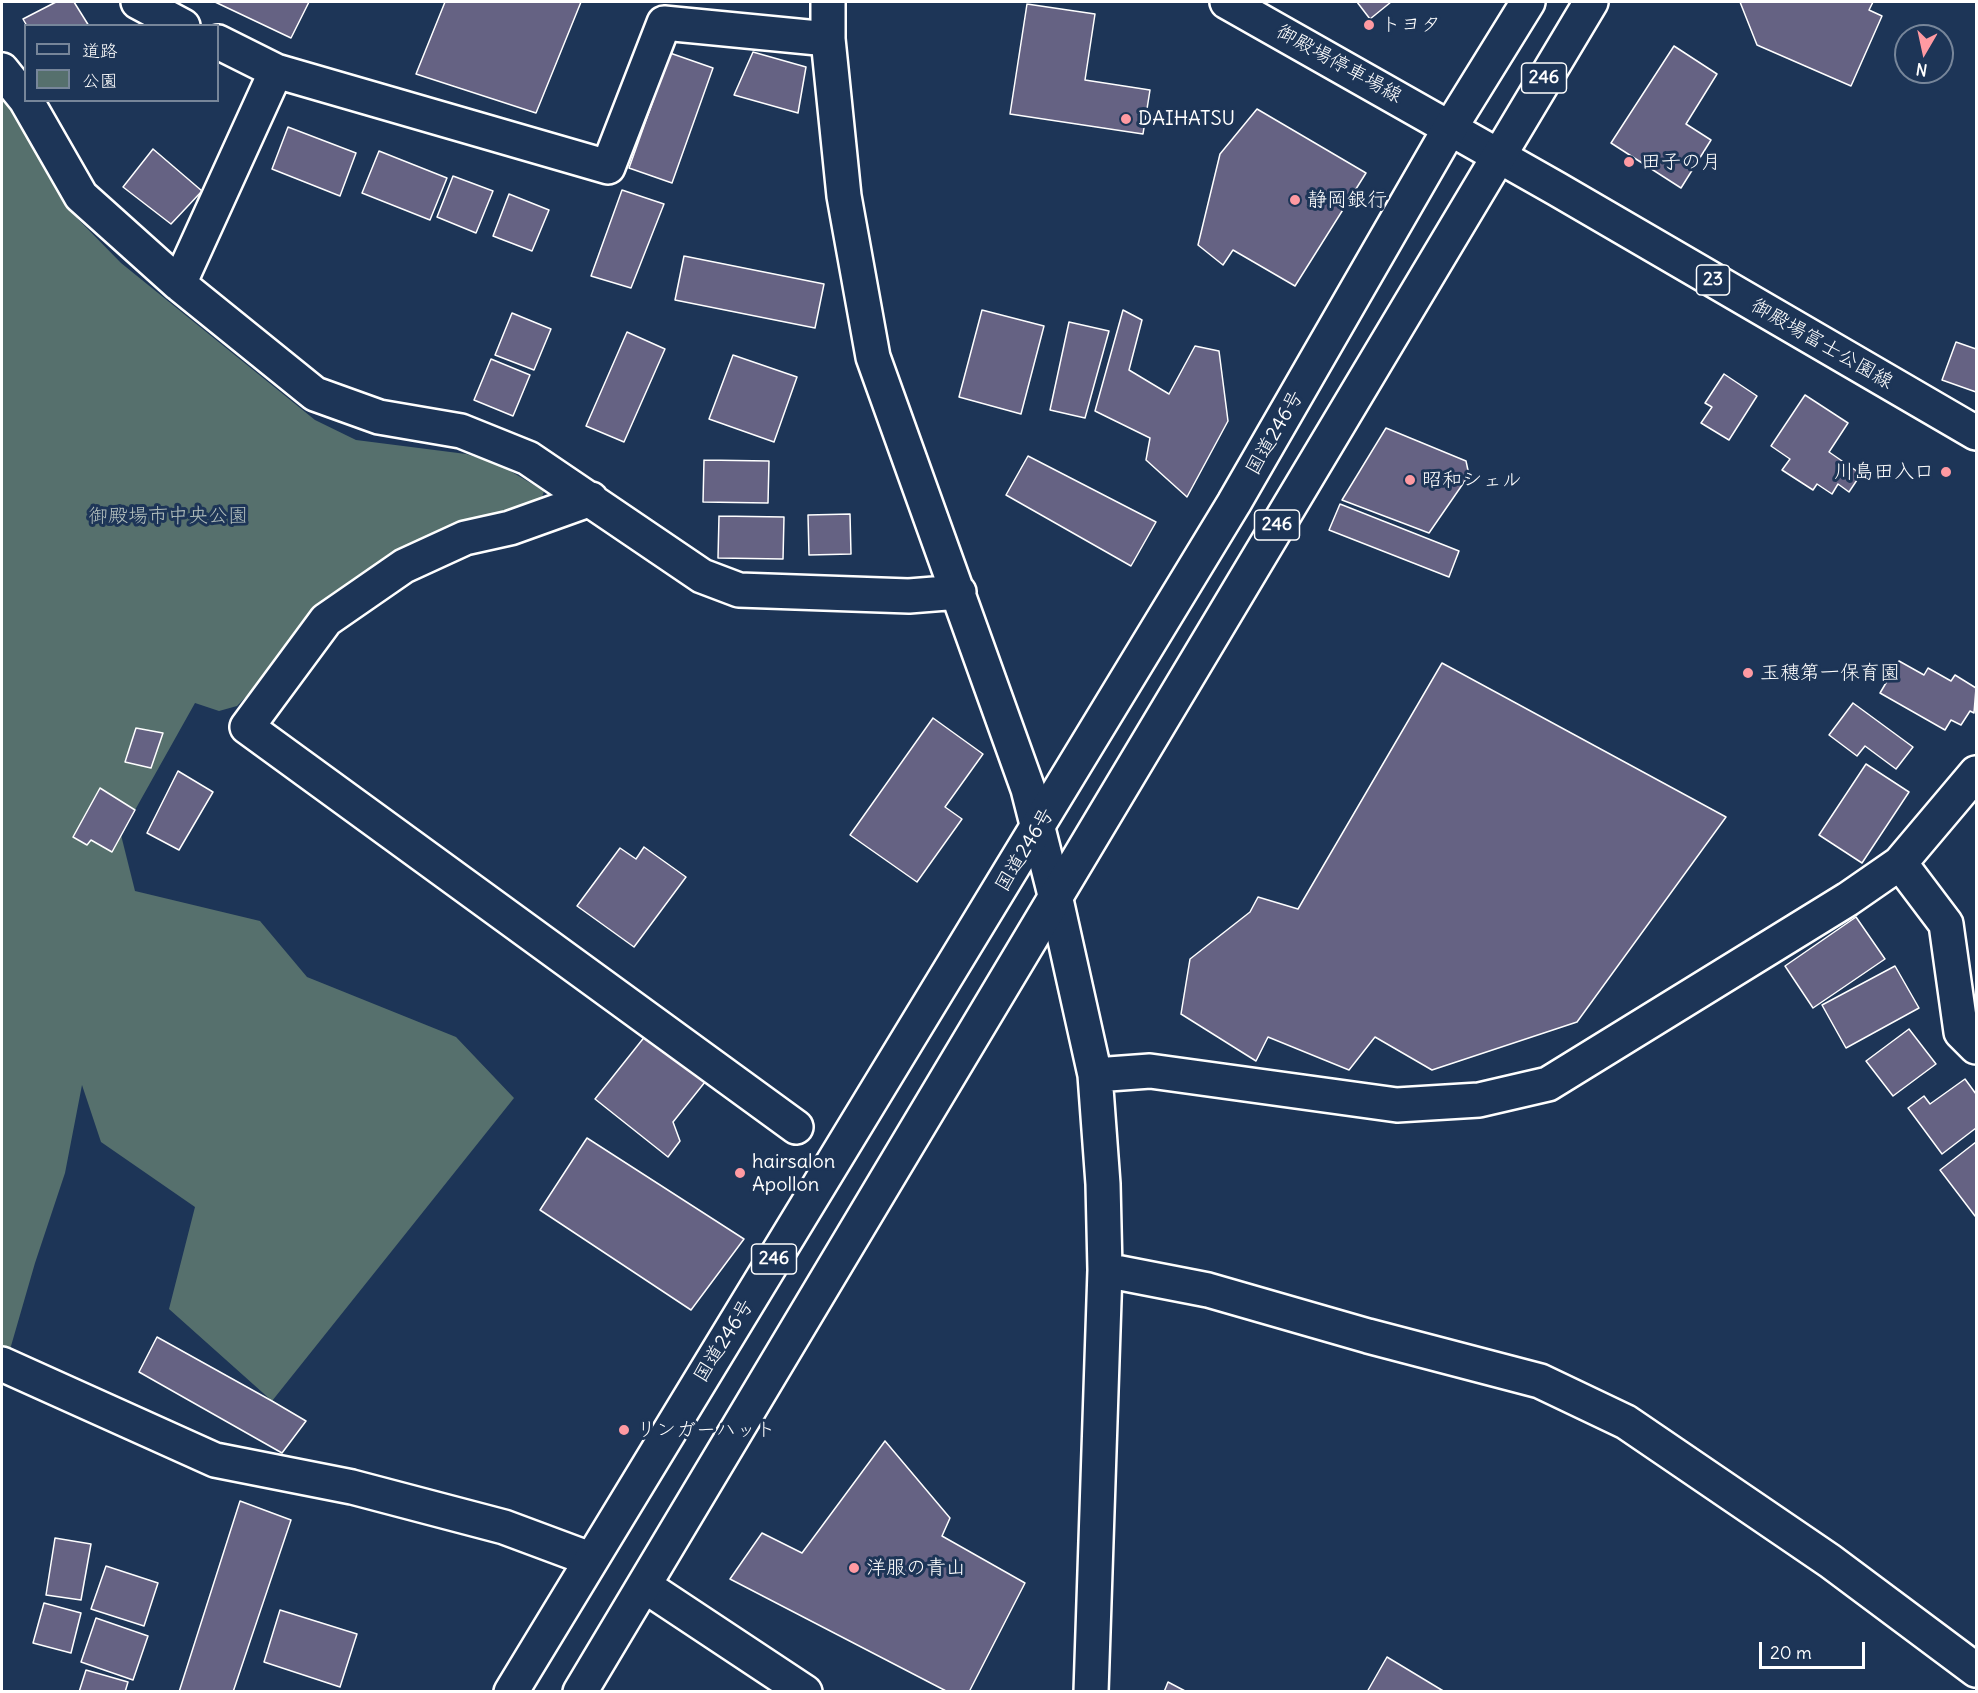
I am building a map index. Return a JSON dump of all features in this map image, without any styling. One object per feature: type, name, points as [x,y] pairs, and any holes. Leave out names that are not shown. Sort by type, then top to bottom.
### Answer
[{"type":"main road","points":[[138,2],[179,24]]},
{"type":"main road","points":[[828,2],[828,39],[844,196],[873,357],[959,592],[1039,828],[1095,1075],[1103,1184],[1105,1270],[1091,1692]]},
{"type":"main road","name":"御殿場停車場線","points":[[1227,2],[1450,128]]},
{"type":"main road","name":"国道246号","points":[[511,1692],[590,1559],[1039,828],[1234,503],[1450,128],[1528,2]]},
{"type":"main road","name":"246","points":[[580,1692],[1591,2]]},
{"type":"main road","points":[[219,42],[276,71],[608,167],[664,23],[828,39]]},
{"type":"main road","points":[[2,70],[24,98]]},
{"type":"main road","points":[[179,284],[276,71]]},
{"type":"main road","points":[[27,102],[81,196],[179,284],[315,394],[379,417],[461,431],[528,458],[702,576],[739,590],[909,596],[959,592]]},
{"type":"main road","name":"御殿場富士公園線","points":[[1450,128],[1977,433]]},
{"type":"main road","points":[[591,499],[510,528],[465,538],[404,566],[326,620],[247,727],[796,1127]]},
{"type":"main road","points":[[1095,1075],[1150,1071],[1396,1105],[1479,1100],[1548,1084],[1848,899],[1900,863],[1977,773]]},
{"type":"main road","points":[[1900,863],[1946,924],[1961,1032],[1977,1047]]},
{"type":"main road","points":[[1105,1270],[1208,1290],[1540,1381],[1626,1422],[1830,1560],[1977,1670]]},
{"type":"main road","points":[[2,1364],[216,1460],[352,1487],[494,1524],[590,1559]]},
{"type":"main road","points":[[645,1586],[805,1692]]},
{"type":"green space","name":"御殿場市中央公園","points":[[2,94],[10,104],[48,176],[74,215],[121,263],[315,420],[356,440],[466,454],[500,465],[544,491],[540,504],[465,525],[263,679],[237,706],[219,711],[195,703],[121,835],[135,891],[260,921],[307,977],[456,1037],[514,1098],[272,1401],[169,1309],[195,1207],[101,1142],[82,1085],[65,1173],[35,1263],[9,1353],[2,1350]]},
{"type":"building","points":[[56,2],[74,2],[88,24],[26,24],[23,19]]},
{"type":"building","points":[[215,2],[309,2],[291,38]]},
{"type":"building","points":[[445,2],[581,2],[536,113],[416,74]]},
{"type":"building","points":[[1357,2],[1391,2],[1370,19]]},
{"type":"building","points":[[1740,2],[1873,2],[1869,10],[1882,16],[1851,86],[1757,45]]},
{"type":"building","points":[[1027,4],[1095,14],[1085,80],[1150,90],[1143,134],[1010,114]]},
{"type":"building","points":[[1674,46],[1717,74],[1686,124],[1711,140],[1681,188],[1611,143]]},
{"type":"building","points":[[753,52],[806,67],[798,113],[734,95]]},
{"type":"building","points":[[670,53],[713,68],[672,183],[629,168]]},
{"type":"building","points":[[1257,109],[1366,173],[1295,286],[1233,250],[1223,265],[1198,245],[1220,154]]},
{"type":"building","points":[[288,127],[356,153],[340,196],[272,169]]},
{"type":"building","points":[[153,149],[202,191],[171,224],[123,187]]},
{"type":"building","points":[[379,151],[447,178],[430,220],[362,193]]},
{"type":"building","points":[[453,176],[493,191],[476,233],[437,217]]},
{"type":"building","points":[[622,190],[664,204],[631,288],[591,276]]},
{"type":"building","points":[[509,194],[549,210],[532,251],[493,236]]},
{"type":"building","points":[[684,256],[824,284],[815,328],[675,300]]},
{"type":"building","points":[[982,310],[1044,326],[1021,414],[959,397]]},
{"type":"building","points":[[1123,310],[1142,320],[1129,370],[1169,394],[1195,346],[1219,351],[1228,421],[1187,497],[1146,460],[1150,438],[1095,411]]},
{"type":"building","points":[[512,313],[551,329],[534,370],[495,355]]},
{"type":"building","points":[[1069,322],[1109,331],[1085,418],[1050,410]]},
{"type":"building","points":[[627,332],[665,349],[624,442],[586,426]]},
{"type":"building","points":[[1956,342],[1976,349],[1976,392],[1942,380]]},
{"type":"building","points":[[733,355],[797,377],[774,442],[709,419]]},
{"type":"building","points":[[491,359],[530,375],[513,416],[474,400]]},
{"type":"building","points":[[1724,374],[1757,396],[1729,440],[1701,423],[1712,407],[1705,403]]},
{"type":"building","points":[[1805,395],[1848,423],[1829,452],[1861,474],[1849,492],[1838,484],[1832,494],[1817,484],[1813,490],[1782,470],[1790,459],[1771,446]]},
{"type":"building","points":[[1386,428],[1466,461],[1469,475],[1429,533],[1342,500]]},
{"type":"building","points":[[1028,456],[1156,522],[1131,566],[1006,495]]},
{"type":"building","points":[[704,460],[769,461],[768,503],[703,502]]},
{"type":"building","points":[[1340,504],[1459,551],[1449,577],[1329,530]]},
{"type":"building","points":[[850,514],[851,554],[809,555],[808,515]]},
{"type":"building","points":[[719,516],[784,517],[783,559],[718,558]]},
{"type":"building","points":[[1899,661],[1924,675],[1928,668],[1951,681],[1955,675],[1976,688],[1974,713],[1970,711],[1961,725],[1951,720],[1945,730],[1880,693]]},
{"type":"building","points":[[1442,663],[1726,817],[1577,1022],[1432,1070],[1375,1037],[1349,1070],[1268,1037],[1256,1061],[1181,1014],[1190,959],[1250,912],[1258,897],[1298,909]]},
{"type":"building","points":[[1853,703],[1913,747],[1896,769],[1865,746],[1857,756],[1829,735]]},
{"type":"building","points":[[933,718],[983,754],[945,807],[962,819],[917,882],[850,835]]},
{"type":"building","points":[[136,728],[163,733],[151,768],[125,762]]},
{"type":"building","points":[[1866,764],[1909,792],[1862,863],[1819,835]]},
{"type":"building","points":[[178,771],[213,792],[179,850],[147,833]]},
{"type":"building","points":[[100,788],[135,810],[112,852],[91,840],[87,845],[73,837]]},
{"type":"building","points":[[644,847],[686,877],[634,947],[577,906],[620,848],[636,859]]},
{"type":"building","points":[[1856,917],[1885,959],[1813,1008],[1785,966]]},
{"type":"building","points":[[1895,966],[1919,1008],[1846,1048],[1822,1005]]},
{"type":"building","points":[[1909,1029],[1936,1064],[1893,1096],[1866,1061]]},
{"type":"building","points":[[646,1035],[705,1082],[673,1122],[680,1141],[668,1157],[595,1099]]},
{"type":"building","points":[[1965,1079],[1976,1094],[1976,1128],[1942,1154],[1908,1108],[1924,1096],[1930,1104]]},
{"type":"building","points":[[587,1138],[744,1239],[691,1310],[540,1210]]},
{"type":"building","points":[[1976,1142],[1976,1216],[1975,1216],[1940,1170]]},
{"type":"building","points":[[157,1337],[306,1421],[282,1453],[139,1372]]},
{"type":"building","points":[[885,1441],[950,1518],[942,1536],[1025,1583],[969,1692],[948,1692],[730,1579],[762,1533],[802,1553]]},
{"type":"building","points":[[240,1501],[291,1520],[233,1692],[179,1692]]},
{"type":"building","points":[[55,1538],[91,1544],[81,1600],[46,1595]]},
{"type":"building","points":[[106,1566],[158,1583],[144,1626],[91,1609]]},
{"type":"building","points":[[44,1603],[81,1613],[71,1653],[33,1643]]},
{"type":"building","points":[[280,1610],[357,1634],[340,1687],[264,1662]]},
{"type":"building","points":[[96,1618],[148,1636],[133,1680],[81,1662]]},
{"type":"building","points":[[1387,1657],[1445,1692],[1367,1692]]},
{"type":"building","points":[[86,1670],[128,1682],[125,1692],[79,1692]]},
{"type":"building","points":[[1168,1682],[1187,1692],[1164,1692]]},
{"type":"place","name":"トヨタ","points":[[1369,25]]},
{"type":"place","name":"DAIHATSU","points":[[1126,119]]},
{"type":"place","name":"田子の月","points":[[1629,162]]},
{"type":"place","name":"静岡銀行","points":[[1295,200]]},
{"type":"place","name":"川島田入口","points":[[1946,472]]},
{"type":"place","name":"昭和シェル","points":[[1410,480]]},
{"type":"place","name":"玉穂第一保育園","points":[[1748,673]]},
{"type":"place","name":"hairsalon Apollon","points":[[740,1173]]},
{"type":"place","name":"リンガーハット","points":[[624,1430]]},
{"type":"place","name":"洋服の青山","points":[[854,1568]]}]
